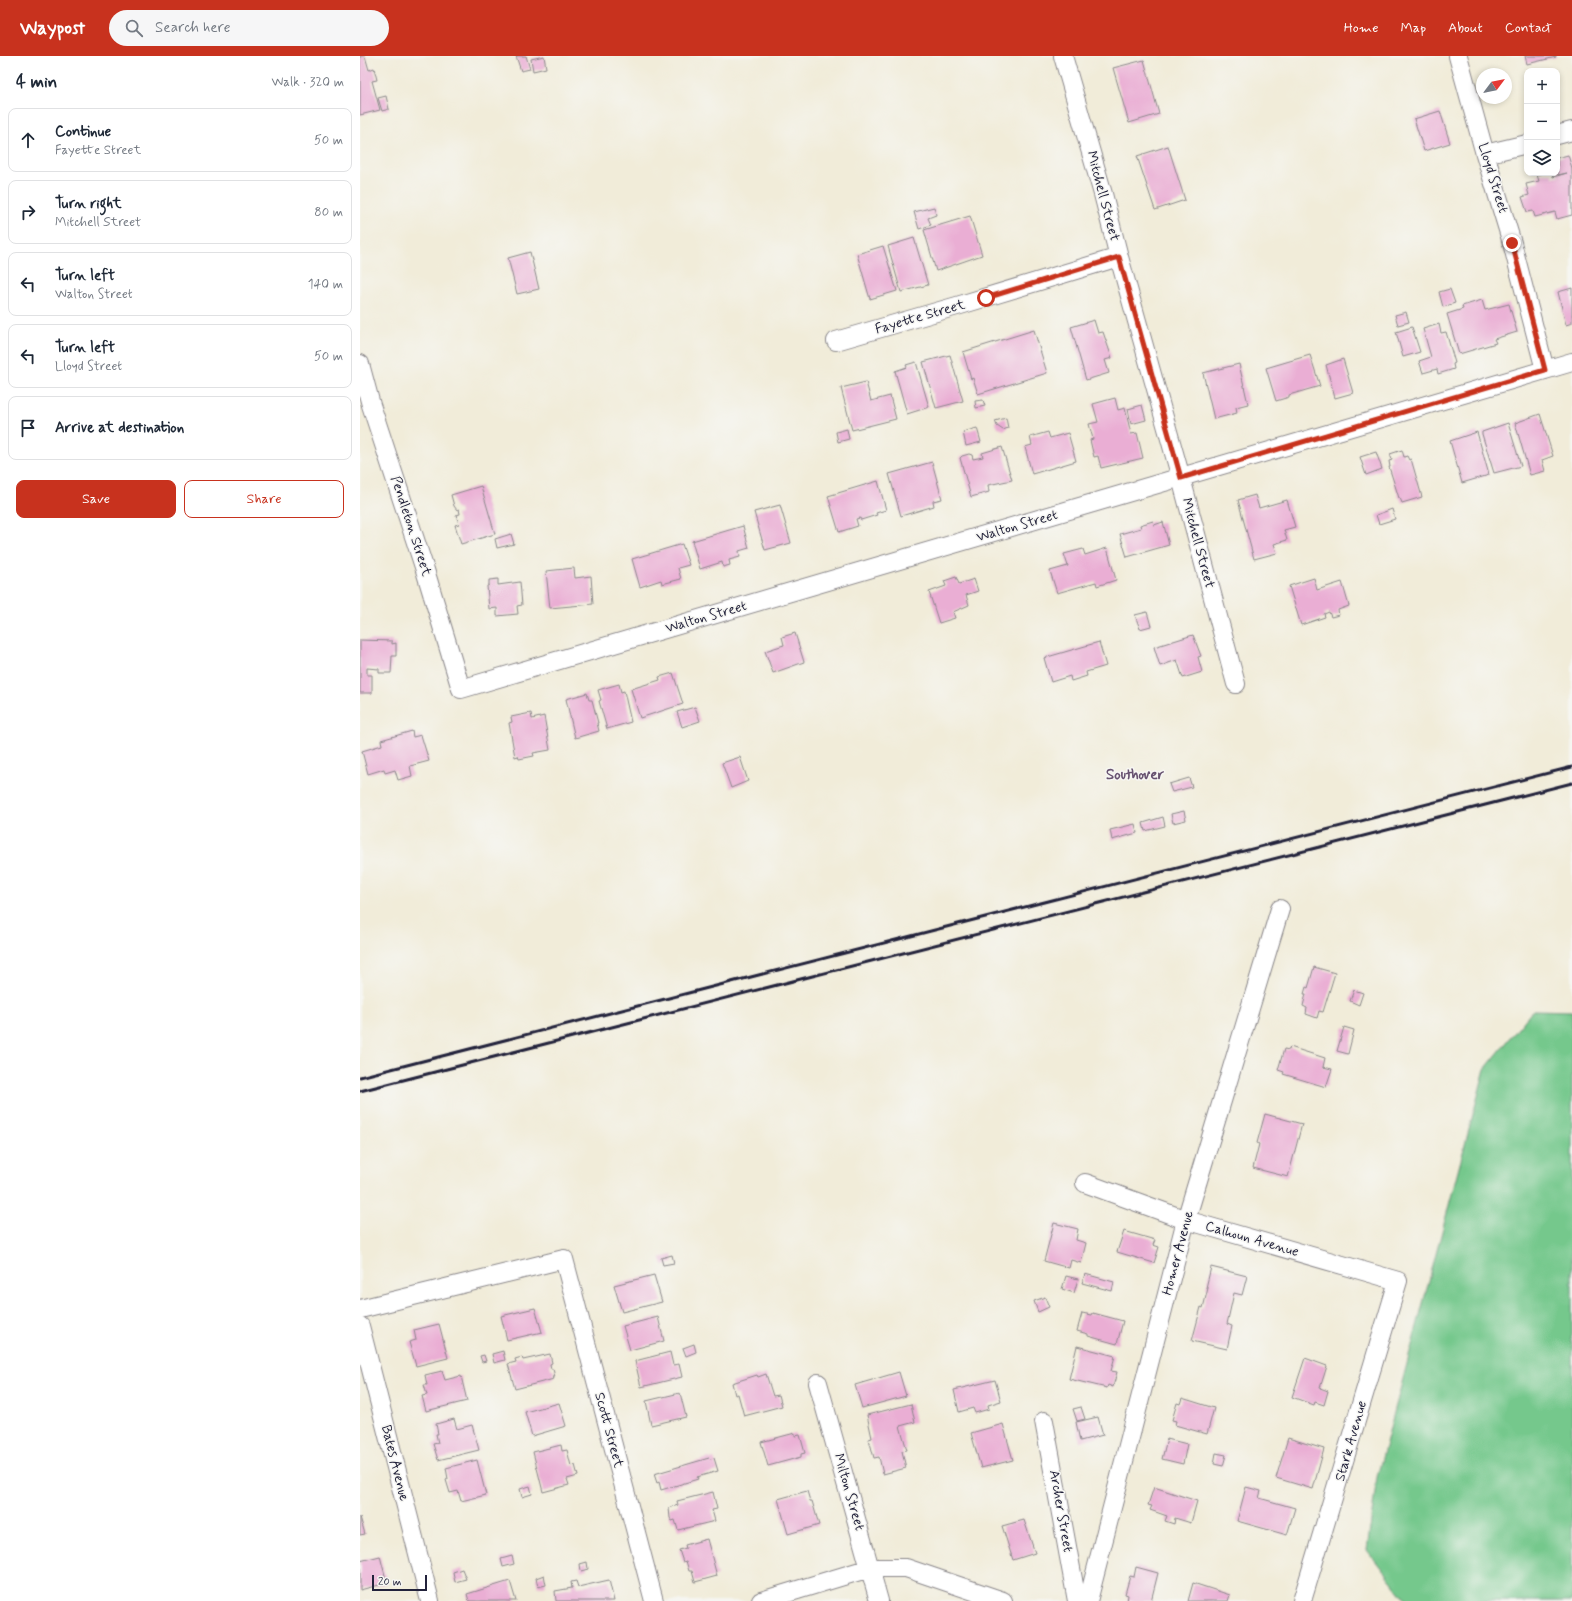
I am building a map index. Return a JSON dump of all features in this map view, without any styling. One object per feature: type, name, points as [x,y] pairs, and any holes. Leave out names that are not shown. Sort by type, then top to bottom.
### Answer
[{"type":"street","name":"Mitchell Street","points":[[1063,56],[1103,194],[1236,684]]},
{"type":"street","name":"Lloyd Street","points":[[1458,56],[1485,154],[1512,243],[1545,370]]},
{"type":"street","points":[[1560,134],[1572,131]]},
{"type":"street","points":[[1485,154],[1524,145]]},
{"type":"street","name":"Fayette Street","points":[[836,341],[1119,257]]},
{"type":"street","name":"Walton Street","points":[[461,690],[1572,362]]},
{"type":"street","name":"Pendleton Street","points":[[360,364],[366,406],[423,563],[461,690]]},
{"type":"street","name":"Homer Avenue","points":[[1088,1601],[1186,1220],[1280,909]]},
{"type":"street","name":"Calhoun Avenue","points":[[1085,1183],[1186,1220],[1398,1281]]},
{"type":"street","name":"Scott Street","points":[[360,1310],[564,1259],[654,1601]]},
{"type":"street","name":"Stark Avenue","points":[[1302,1601],[1398,1281]]},
{"type":"street","name":"Bates Avenue","points":[[360,1326],[430,1601]]},
{"type":"street","name":"Milton Street","points":[[818,1383],[879,1601]]},
{"type":"street","name":"Archer Street","points":[[1044,1421],[1077,1601]]},
{"type":"street","points":[[761,1601],[870,1568],[906,1568],[1003,1601]]},
{"type":"green space","points":[[1533,1010],[1572,1011],[1572,1601],[1407,1601],[1367,1550],[1377,1477],[1485,1069]]},
{"type":"building","points":[[360,56],[365,56],[369,70],[374,68],[377,80],[372,81],[380,110],[360,115]]},
{"type":"building","points":[[516,56],[526,56],[530,69],[521,71]]},
{"type":"building","points":[[544,56],[546,68],[533,71],[531,59]]},
{"type":"building","points":[[1525,56],[1556,56],[1556,57],[1527,64]]},
{"type":"building","points":[[1144,60],[1159,114],[1129,123],[1113,68]]},
{"type":"building","points":[[386,96],[389,109],[382,111],[378,98]]},
{"type":"building","points":[[1440,111],[1450,143],[1424,151],[1414,119]]},
{"type":"building","points":[[1168,146],[1185,200],[1155,210],[1137,156]]},
{"type":"building","points":[[1568,155],[1572,168],[1572,215],[1557,219],[1555,212],[1535,217],[1533,211],[1527,212],[1522,197],[1529,195],[1526,184],[1539,181],[1537,176],[1553,177],[1567,173],[1560,175],[1560,157]]},
{"type":"building","points":[[934,207],[936,215],[928,218],[931,225],[919,229],[914,212]]},
{"type":"building","points":[[970,216],[982,255],[936,271],[924,230]]},
{"type":"building","points":[[914,238],[928,285],[901,292],[888,246]]},
{"type":"building","points":[[883,246],[897,291],[870,299],[857,254]]},
{"type":"building","points":[[530,252],[539,289],[517,294],[508,258]]},
{"type":"building","points":[[1572,288],[1572,323],[1566,325],[1558,292]]},
{"type":"building","points":[[1450,289],[1455,303],[1443,307],[1439,292]]},
{"type":"building","points":[[1482,300],[1485,310],[1509,304],[1517,332],[1494,339],[1496,343],[1459,354],[1447,314],[1463,309],[1462,306]]},
{"type":"building","points":[[1406,312],[1409,322],[1398,325],[1395,315]]},
{"type":"building","points":[[1094,320],[1098,333],[1103,332],[1112,358],[1105,360],[1109,373],[1086,380],[1071,327]]},
{"type":"building","points":[[1439,324],[1441,333],[1446,332],[1455,363],[1453,364],[1454,369],[1438,374],[1437,369],[1423,373],[1419,361],[1431,357],[1423,329]]},
{"type":"building","points":[[1412,327],[1420,352],[1403,357],[1396,332]]},
{"type":"building","points":[[1034,330],[1047,373],[978,394],[973,378],[971,379],[963,352]]},
{"type":"building","points":[[950,355],[963,401],[936,408],[923,362]]},
{"type":"building","points":[[1310,355],[1320,386],[1289,395],[1289,397],[1276,401],[1266,368]]},
{"type":"building","points":[[1343,359],[1353,393],[1335,398],[1326,365]]},
{"type":"building","points":[[916,362],[929,407],[907,414],[895,371]]},
{"type":"building","points":[[1239,364],[1248,404],[1236,407],[1237,413],[1214,419],[1203,373]]},
{"type":"building","points":[[866,382],[871,401],[890,396],[896,419],[852,430],[841,388]]},
{"type":"building","points":[[1115,398],[1118,410],[1125,408],[1131,434],[1137,433],[1143,458],[1101,468],[1098,456],[1094,457],[1090,440],[1093,439],[1089,424],[1098,422],[1093,404]]},
{"type":"building","points":[[983,400],[985,406],[976,408],[975,401]]},
{"type":"building","points":[[1142,405],[1146,420],[1131,424],[1128,409]]},
{"type":"building","points":[[1540,414],[1553,456],[1542,460],[1545,471],[1530,475],[1515,423]]},
{"type":"building","points":[[1006,418],[1008,428],[1003,430],[997,426],[995,421]]},
{"type":"building","points":[[1508,423],[1521,466],[1494,473],[1482,432]]},
{"type":"building","points":[[977,428],[981,442],[966,446],[963,432]]},
{"type":"building","points":[[847,429],[849,439],[838,442],[836,432]]},
{"type":"building","points":[[1048,432],[1050,438],[1068,433],[1076,461],[1032,474],[1025,447],[1032,445],[1030,437]]},
{"type":"building","points":[[1477,432],[1489,475],[1462,483],[1450,441]]},
{"type":"building","points":[[1002,447],[1012,480],[988,485],[989,492],[971,497],[960,458],[969,454],[972,455],[973,459],[983,457],[982,453]]},
{"type":"building","points":[[1402,450],[1404,457],[1407,456],[1409,460],[1411,459],[1422,497],[1402,503],[1389,467],[1389,461],[1392,460],[1390,454]]},
{"type":"building","points":[[1376,452],[1382,469],[1366,475],[1360,457]]},
{"type":"building","points":[[932,462],[942,499],[933,501],[934,506],[901,516],[889,474]]},
{"type":"building","points":[[878,481],[886,510],[876,513],[877,515],[861,520],[860,518],[856,519],[858,526],[839,532],[828,496]]},
{"type":"building","points":[[481,486],[495,534],[461,544],[455,525],[459,524],[456,515],[460,514],[459,509],[457,510],[454,506],[451,495]]},
{"type":"building","points":[[1255,495],[1259,508],[1287,500],[1295,527],[1284,530],[1287,540],[1274,544],[1277,553],[1254,559],[1238,500]]},
{"type":"building","points":[[780,505],[791,543],[765,550],[754,512]]},
{"type":"building","points":[[1392,509],[1395,519],[1379,524],[1376,515]]},
{"type":"building","points":[[1153,521],[1154,525],[1163,522],[1169,545],[1127,557],[1120,534],[1141,528],[1140,525]]},
{"type":"building","points":[[743,526],[749,548],[739,551],[740,557],[729,560],[730,565],[723,567],[722,562],[700,569],[692,541]]},
{"type":"building","points":[[511,534],[514,544],[497,548],[495,539]]},
{"type":"building","points":[[682,544],[689,565],[678,568],[681,579],[662,584],[661,580],[640,587],[632,559]]},
{"type":"building","points":[[1107,548],[1116,580],[1097,586],[1096,582],[1057,593],[1050,571],[1068,566],[1064,554],[1083,549],[1085,555]]},
{"type":"building","points":[[574,568],[575,578],[591,576],[593,604],[550,608],[546,571]]},
{"type":"building","points":[[956,577],[959,584],[974,579],[978,591],[966,595],[969,605],[953,612],[955,618],[939,623],[929,592],[946,586],[944,581]]},
{"type":"building","points":[[1314,578],[1317,590],[1342,582],[1349,606],[1338,610],[1339,615],[1331,617],[1329,612],[1324,614],[1325,617],[1301,625],[1289,586]]},
{"type":"building","points":[[498,579],[498,585],[520,582],[522,605],[517,606],[518,614],[497,616],[497,608],[489,609],[487,586],[489,585],[489,580]]},
{"type":"building","points":[[1147,612],[1151,626],[1140,629],[1135,615]]},
{"type":"building","points":[[795,633],[804,662],[773,673],[765,651],[784,645],[782,637]]},
{"type":"building","points":[[1193,635],[1201,656],[1198,657],[1202,672],[1183,678],[1177,660],[1160,666],[1154,647]]},
{"type":"building","points":[[360,640],[392,641],[392,644],[396,643],[396,656],[392,656],[391,673],[379,673],[379,669],[367,668],[367,675],[372,675],[372,693],[360,693]]},
{"type":"building","points":[[1099,642],[1106,666],[1086,672],[1087,676],[1071,681],[1070,676],[1051,682],[1044,658]]},
{"type":"building","points":[[673,673],[683,704],[640,718],[631,689],[660,680],[659,677]]},
{"type":"building","points":[[619,684],[621,692],[624,691],[631,722],[607,729],[599,701],[601,700],[598,690]]},
{"type":"building","points":[[587,693],[589,700],[592,700],[599,731],[575,738],[566,699]]},
{"type":"building","points":[[695,707],[700,721],[682,727],[677,712]]},
{"type":"building","points":[[531,713],[532,719],[544,716],[550,750],[533,753],[534,756],[519,759],[518,756],[515,757],[509,723],[512,722],[511,717]]},
{"type":"building","points":[[412,731],[413,737],[421,735],[429,761],[410,766],[412,776],[398,780],[395,770],[385,773],[384,769],[368,774],[362,751],[382,745],[381,740]]},
{"type":"building","points":[[740,757],[748,781],[731,788],[722,763]]},
{"type":"building","points":[[1189,778],[1192,787],[1172,792],[1169,784]]},
{"type":"building","points":[[1184,811],[1186,820],[1173,823],[1171,814]]},
{"type":"building","points":[[1163,817],[1165,826],[1145,831],[1143,823]]},
{"type":"building","points":[[1135,824],[1137,833],[1112,840],[1110,830]]},
{"type":"building","points":[[1314,967],[1335,973],[1323,1012],[1319,1011],[1317,1018],[1306,1014],[1307,1008],[1303,1006],[1306,994],[1304,994],[1306,987],[1308,988]]},
{"type":"building","points":[[1354,990],[1363,993],[1359,1005],[1350,1001]]},
{"type":"building","points":[[1344,1027],[1354,1030],[1348,1054],[1337,1051]]},
{"type":"building","points":[[1290,1047],[1325,1058],[1323,1067],[1332,1069],[1326,1087],[1283,1074],[1284,1072],[1278,1070],[1284,1049],[1289,1050]]},
{"type":"building","points":[[1265,1114],[1302,1124],[1288,1177],[1253,1168],[1259,1144],[1257,1143]]},
{"type":"building","points":[[1054,1223],[1078,1229],[1076,1240],[1086,1243],[1081,1263],[1071,1260],[1069,1268],[1044,1261]]},
{"type":"building","points":[[1124,1231],[1155,1240],[1153,1245],[1159,1247],[1154,1263],[1117,1252]]},
{"type":"building","points":[[672,1255],[674,1263],[663,1265],[661,1258]]},
{"type":"building","points":[[1211,1267],[1247,1276],[1242,1295],[1234,1293],[1227,1324],[1232,1326],[1227,1349],[1192,1341],[1201,1307],[1203,1308]]},
{"type":"building","points":[[1085,1274],[1114,1282],[1112,1291],[1082,1283]]},
{"type":"building","points":[[654,1275],[662,1302],[622,1312],[614,1285]]},
{"type":"building","points":[[1066,1276],[1078,1279],[1074,1293],[1062,1289]]},
{"type":"building","points":[[1045,1297],[1049,1307],[1038,1312],[1034,1301]]},
{"type":"building","points":[[535,1308],[542,1332],[507,1340],[501,1316]]},
{"type":"building","points":[[1082,1313],[1092,1315],[1093,1313],[1123,1321],[1117,1344],[1088,1336],[1088,1334],[1077,1331]]},
{"type":"building","points":[[658,1317],[664,1341],[630,1350],[623,1326]]},
{"type":"building","points":[[439,1324],[448,1358],[416,1366],[409,1342],[416,1340],[414,1330]]},
{"type":"building","points":[[694,1344],[696,1352],[686,1356],[683,1348]]},
{"type":"building","points":[[1077,1346],[1115,1356],[1111,1371],[1117,1372],[1113,1387],[1108,1385],[1107,1388],[1069,1379]]},
{"type":"building","points":[[503,1351],[505,1360],[494,1363],[492,1354]]},
{"type":"building","points":[[670,1352],[673,1365],[679,1364],[682,1377],[641,1387],[635,1361]]},
{"type":"building","points":[[550,1354],[552,1363],[550,1364],[551,1369],[553,1369],[554,1379],[515,1389],[508,1364],[516,1362],[515,1359],[522,1357],[523,1360]]},
{"type":"building","points":[[484,1355],[486,1361],[482,1362],[480,1356]]},
{"type":"building","points":[[1305,1358],[1327,1366],[1320,1388],[1328,1391],[1324,1405],[1315,1402],[1314,1405],[1292,1397]]},
{"type":"building","points":[[442,1371],[445,1380],[461,1376],[467,1401],[426,1411],[422,1396],[427,1395],[424,1385],[427,1385],[425,1375]]},
{"type":"building","points":[[899,1372],[906,1396],[862,1408],[855,1385]]},
{"type":"building","points":[[766,1374],[773,1396],[779,1395],[782,1406],[744,1416],[738,1394],[735,1395],[732,1383],[757,1375],[758,1377]]},
{"type":"building","points":[[995,1380],[1001,1401],[988,1405],[989,1409],[975,1413],[973,1408],[959,1412],[954,1390]]},
{"type":"building","points":[[680,1393],[686,1417],[651,1425],[646,1401]]},
{"type":"building","points":[[1182,1398],[1214,1408],[1207,1434],[1175,1425],[1176,1421],[1172,1420],[1177,1403],[1180,1404]]},
{"type":"building","points":[[559,1403],[566,1426],[532,1436],[525,1412]]},
{"type":"building","points":[[911,1404],[915,1422],[900,1426],[907,1450],[902,1451],[906,1468],[883,1474],[879,1457],[874,1458],[869,1439],[872,1438],[867,1415]]},
{"type":"building","points":[[1081,1407],[1085,1419],[1077,1421],[1073,1409]]},
{"type":"building","points":[[1098,1417],[1103,1435],[1080,1441],[1076,1422]]},
{"type":"building","points":[[454,1419],[457,1429],[472,1425],[479,1450],[438,1460],[433,1444],[438,1443],[436,1424]]},
{"type":"building","points":[[1003,1424],[1013,1460],[981,1468],[971,1433]]},
{"type":"building","points":[[795,1433],[795,1436],[800,1435],[805,1453],[801,1454],[801,1457],[768,1466],[761,1442]]},
{"type":"building","points":[[1288,1438],[1324,1449],[1313,1489],[1276,1478]]},
{"type":"building","points":[[1167,1439],[1187,1444],[1183,1464],[1162,1459]]},
{"type":"building","points":[[561,1445],[562,1451],[567,1450],[571,1466],[575,1465],[578,1476],[567,1479],[569,1485],[543,1492],[533,1452]]},
{"type":"building","points":[[1216,1453],[1226,1455],[1223,1466],[1214,1464]]},
{"type":"building","points":[[709,1458],[714,1458],[718,1471],[697,1477],[698,1479],[661,1490],[659,1482],[657,1483],[654,1474]]},
{"type":"building","points":[[477,1460],[486,1495],[461,1501],[458,1491],[450,1493],[446,1480],[448,1479],[446,1468]]},
{"type":"building","points":[[530,1486],[532,1494],[522,1497],[520,1489]]},
{"type":"building","points":[[1154,1487],[1197,1501],[1191,1523],[1175,1518],[1174,1524],[1165,1521],[1167,1516],[1150,1510],[1152,1506],[1148,1505]]},
{"type":"building","points":[[1246,1487],[1261,1491],[1259,1498],[1295,1508],[1287,1535],[1237,1521]]},
{"type":"building","points":[[807,1491],[810,1501],[812,1501],[819,1525],[788,1534],[778,1499]]},
{"type":"building","points":[[713,1492],[717,1509],[712,1510],[715,1521],[678,1530],[675,1520],[672,1521],[670,1518],[669,1508],[678,1505],[677,1501]]},
{"type":"building","points":[[360,1517],[365,1534],[360,1535]]},
{"type":"building","points":[[1024,1520],[1035,1553],[1013,1560],[1002,1526]]},
{"type":"building","points":[[707,1539],[717,1576],[695,1582],[692,1571],[689,1571],[686,1561],[683,1562],[679,1550],[686,1548],[685,1545]]},
{"type":"building","points":[[380,1556],[387,1583],[360,1590],[360,1561]]},
{"type":"building","points":[[512,1556],[514,1564],[503,1567],[501,1559]]},
{"type":"building","points":[[587,1562],[588,1569],[581,1571],[580,1564]]},
{"type":"building","points":[[1136,1567],[1158,1573],[1151,1601],[1127,1601],[1128,1595],[1125,1594],[1130,1576],[1134,1577]]},
{"type":"building","points":[[462,1569],[466,1579],[455,1582],[453,1572]]},
{"type":"building","points":[[544,1575],[546,1585],[538,1587],[536,1578]]},
{"type":"building","points":[[609,1580],[614,1601],[556,1601],[555,1591],[572,1588],[571,1582],[576,1581],[578,1587]]},
{"type":"building","points":[[510,1581],[516,1601],[469,1601],[467,1594]]},
{"type":"building","points":[[1193,1583],[1230,1595],[1228,1601],[1188,1601]]},
{"type":"railway","points":[[360,1077],[1572,767]]},
{"type":"railway","points":[[360,1091],[1572,783]]},
{"type":"district","name":"Southover","points":[[1135,775]]},
{"type":"route","points":[[986,298],[1119,257],[1181,478],[1545,370],[1512,243]]}]
